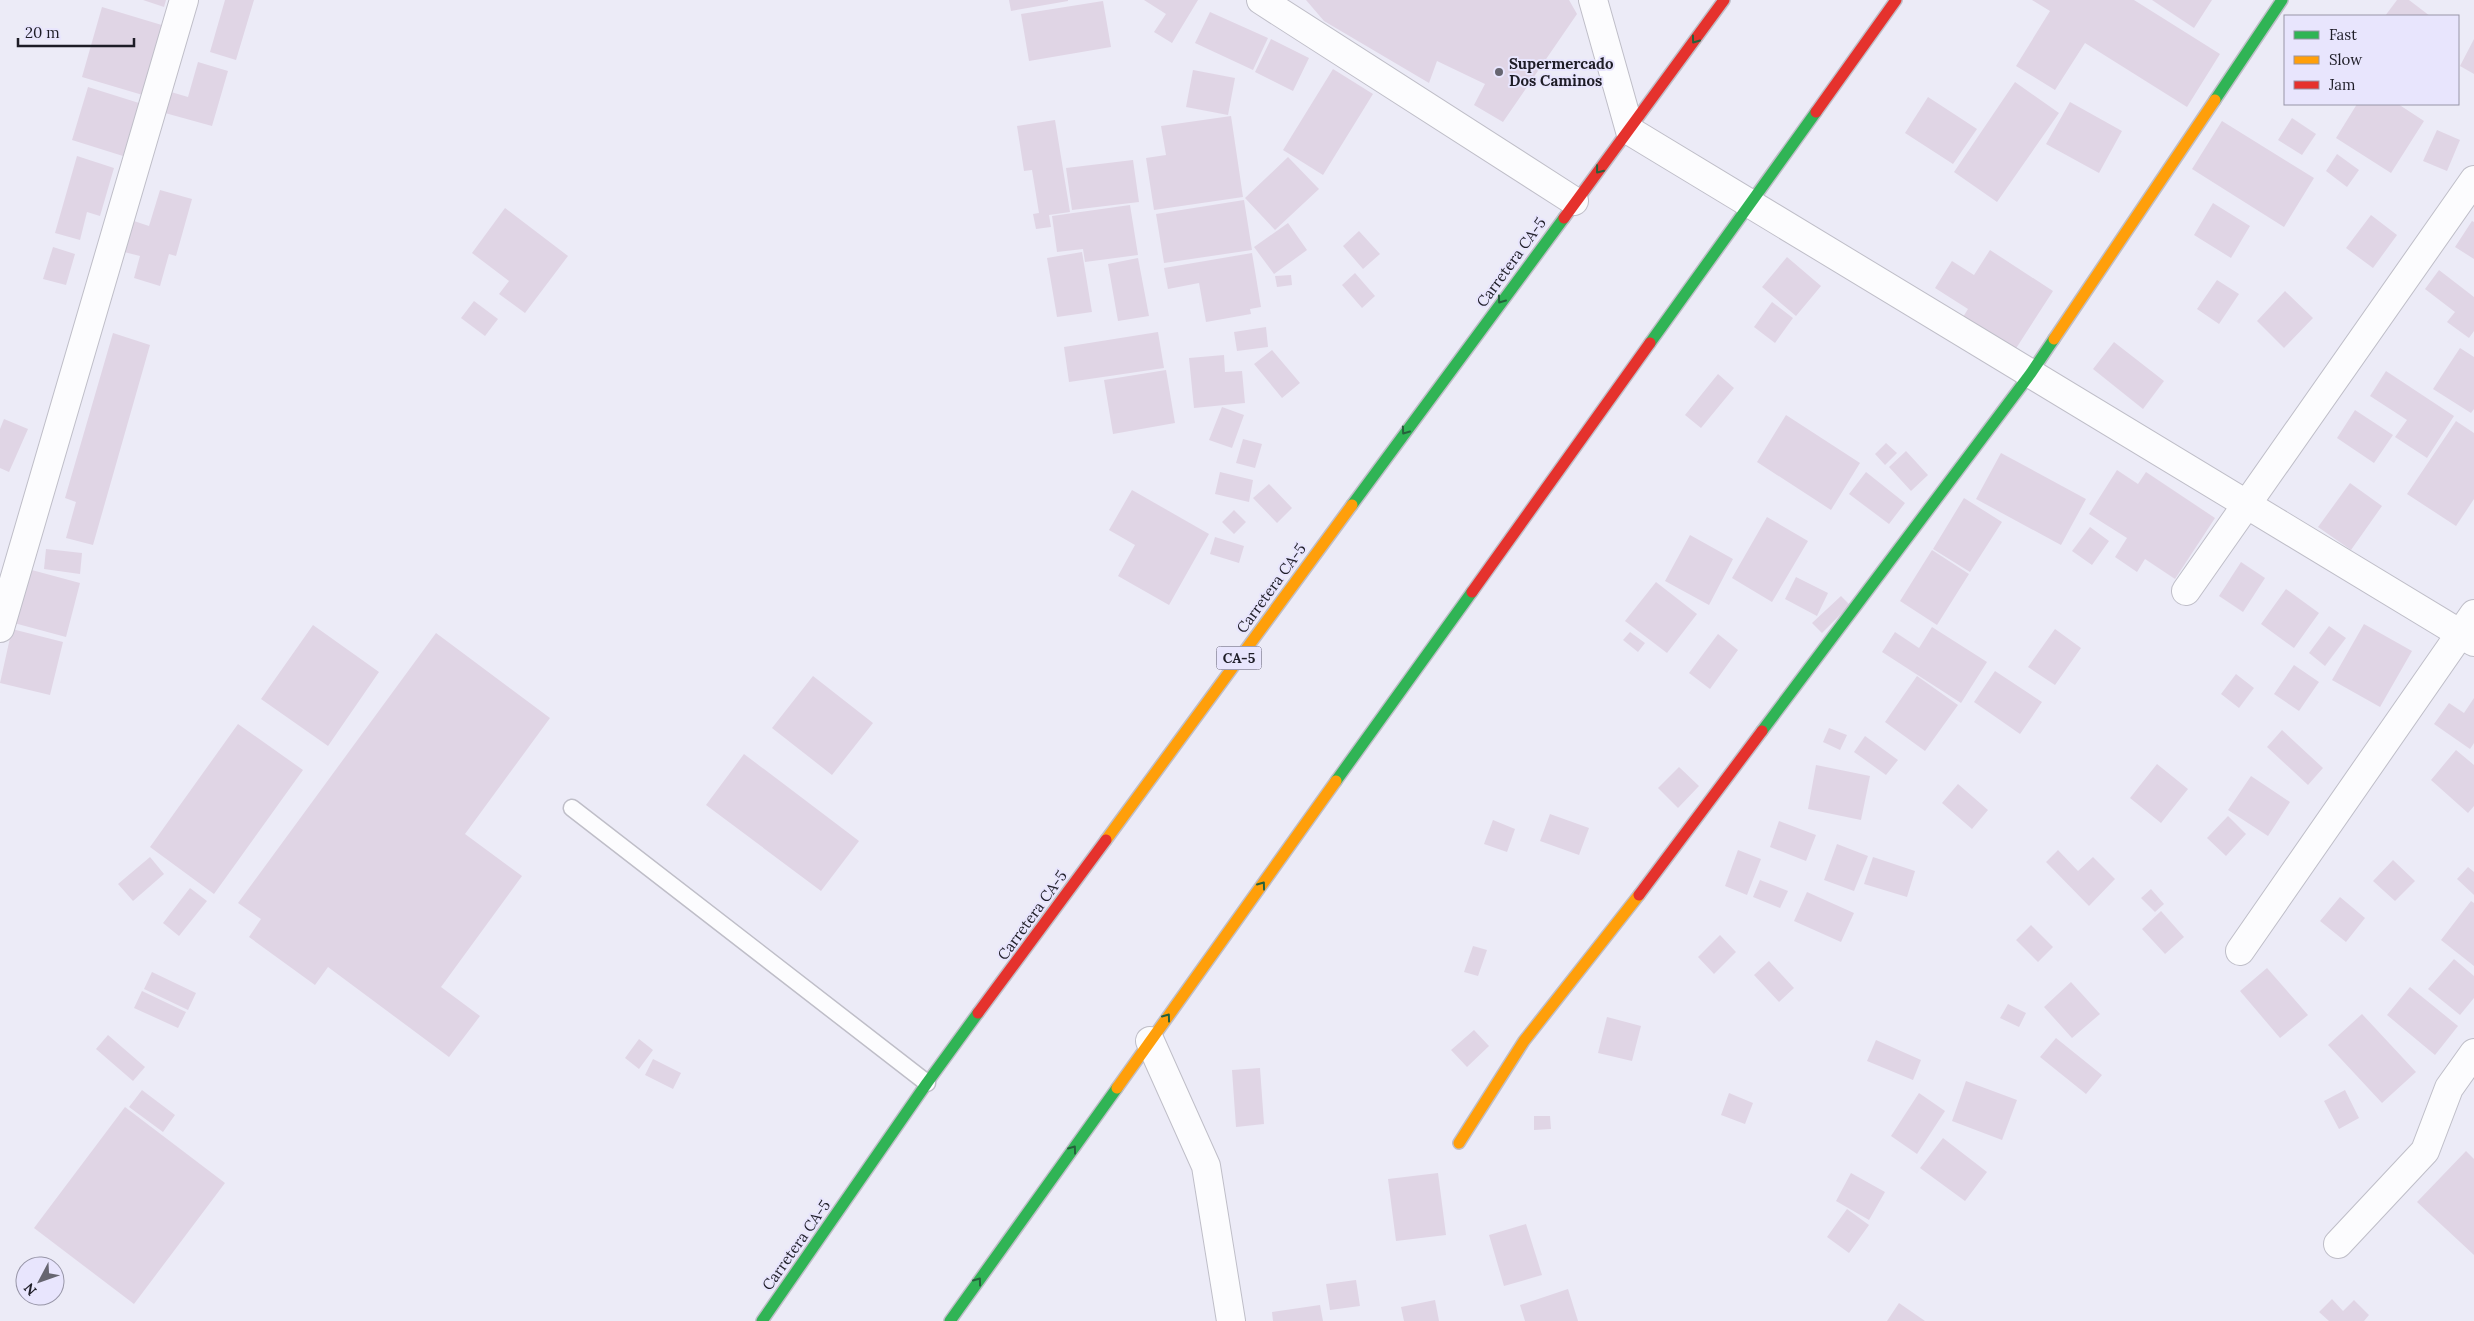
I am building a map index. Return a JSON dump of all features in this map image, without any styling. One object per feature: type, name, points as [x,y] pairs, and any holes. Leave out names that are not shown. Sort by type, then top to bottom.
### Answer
[{"type":"main road","name":"Carretera CA-5","points":[[762,1321],[927,1083],[1574,201],[1630,131],[1724,0]]},
{"type":"main road","points":[[950,1321],[1896,0]]},
{"type":"main road","points":[[1459,1143],[1524,1041],[1633,904],[2031,373],[2282,0]]},
{"type":"street","points":[[0,628],[184,0]]},
{"type":"street","points":[[1592,1],[1630,131],[2246,504],[2469,630],[2240,952]]},
{"type":"street","points":[[1270,3],[1574,201]]},
{"type":"street","points":[[2186,591],[2474,180]]},
{"type":"street","points":[[1150,1041],[1206,1166],[1231,1321]]},
{"type":"street","points":[[2338,1244],[2425,1151],[2449,1088],[2474,1053]]},
{"type":"lane","points":[[572,808],[927,1083]]},
{"type":"building","points":[[143,0],[166,0],[164,7]]},
{"type":"building","points":[[225,0],[254,0],[236,60],[210,52]]},
{"type":"building","points":[[1009,0],[1068,0],[1068,1],[1011,11]]},
{"type":"building","points":[[1144,0],[1198,0],[1172,43],[1154,32],[1166,14]]},
{"type":"building","name":"Supermercado Dos Caminos","points":[[1306,0],[1569,0],[1577,14],[1503,122],[1474,105],[1485,84],[1437,61],[1429,83],[1324,21]]},
{"type":"building","points":[[2032,0],[2134,0],[2220,54],[2187,107],[2085,43],[2055,90],[2016,66],[2050,11]]},
{"type":"building","points":[[2152,0],[2212,0],[2194,28]]},
{"type":"building","points":[[2397,0],[2409,0],[2429,15],[2386,15]]},
{"type":"building","points":[[1103,1],[1111,47],[1029,61],[1021,14]]},
{"type":"building","points":[[102,7],[165,26],[146,96],[82,77]]},
{"type":"building","points":[[1210,12],[1268,38],[1253,70],[1195,43]]},
{"type":"building","points":[[1271,39],[1309,58],[1293,91],[1255,72]]},
{"type":"building","points":[[2474,39],[2474,74],[2460,66]]},
{"type":"building","points":[[198,62],[228,71],[212,126],[165,113],[171,92],[188,97]]},
{"type":"building","points":[[1333,69],[1373,94],[1323,175],[1283,150]]},
{"type":"building","points":[[1193,70],[1235,78],[1228,115],[1186,107]]},
{"type":"building","points":[[2015,82],[2059,113],[1997,202],[1954,172]]},
{"type":"building","points":[[88,87],[139,103],[123,156],[72,140]]},
{"type":"building","points":[[1928,97],[1977,129],[1953,164],[1905,133]]},
{"type":"building","points":[[2070,102],[2122,131],[2099,173],[2046,144]]},
{"type":"building","points":[[2356,105],[2400,105],[2424,121],[2391,173],[2336,138]]},
{"type":"building","points":[[1231,116],[1243,197],[1154,210],[1146,158],[1166,155],[1161,126]]},
{"type":"building","points":[[2292,118],[2316,134],[2302,155],[2278,140]]},
{"type":"building","points":[[1055,120],[1070,212],[1049,215],[1051,227],[1036,229],[1033,214],[1039,213],[1032,170],[1024,171],[1017,126]]},
{"type":"building","points":[[2222,121],[2314,178],[2284,227],[2192,169]]},
{"type":"building","points":[[2437,130],[2460,140],[2447,171],[2423,161]]},
{"type":"building","points":[[2337,154],[2359,170],[2347,187],[2326,171]]},
{"type":"building","points":[[77,156],[114,168],[100,216],[87,212],[80,240],[55,233]]},
{"type":"building","points":[[1288,157],[1319,189],[1275,230],[1245,198]]},
{"type":"building","points":[[1133,160],[1139,202],[1072,210],[1066,168]]},
{"type":"building","points":[[160,190],[192,199],[176,256],[169,254],[160,286],[134,278],[140,256],[124,252],[134,221],[149,226]]},
{"type":"building","points":[[1244,200],[1252,250],[1164,263],[1156,214]]},
{"type":"building","points":[[2213,203],[2250,226],[2231,258],[2194,235]]},
{"type":"building","points":[[1130,205],[1138,255],[1085,262],[1083,249],[1057,252],[1052,216]]},
{"type":"building","points":[[505,208],[568,256],[525,313],[499,294],[509,281],[472,253]]},
{"type":"building","points":[[2371,215],[2397,235],[2373,268],[2346,248]]},
{"type":"building","points":[[2472,221],[2474,222],[2474,259],[2455,247]]},
{"type":"building","points":[[1288,223],[1307,250],[1274,274],[1254,247]]},
{"type":"building","points":[[1359,231],[1380,254],[1363,269],[1343,246]]},
{"type":"building","points":[[53,247],[75,254],[66,285],[43,279]]},
{"type":"building","points":[[1990,250],[2053,291],[2015,350],[1963,317],[1968,309],[1935,288],[1952,261],[1974,275]]},
{"type":"building","points":[[1082,252],[1092,312],[1057,317],[1047,258]]},
{"type":"building","points":[[1252,253],[1261,307],[1250,309],[1251,314],[1206,322],[1199,283],[1168,289],[1164,268]]},
{"type":"building","points":[[1787,257],[1821,286],[1796,316],[1762,287]]},
{"type":"building","points":[[1138,258],[1149,316],[1118,321],[1108,264]]},
{"type":"building","points":[[2439,270],[2474,297],[2474,331],[2469,338],[2447,322],[2455,312],[2425,289]]},
{"type":"building","points":[[1355,273],[1375,296],[1362,308],[1342,285]]},
{"type":"building","points":[[1291,275],[1292,285],[1277,287],[1275,276]]},
{"type":"building","points":[[2217,280],[2239,294],[2219,324],[2197,309]]},
{"type":"building","points":[[2285,291],[2313,318],[2284,348],[2257,321]]},
{"type":"building","points":[[474,301],[498,319],[485,336],[461,318]]},
{"type":"building","points":[[1772,302],[1793,318],[1775,343],[1754,327]]},
{"type":"building","points":[[1266,327],[1268,347],[1237,351],[1234,332]]},
{"type":"building","points":[[1158,332],[1164,368],[1069,382],[1064,347]]},
{"type":"building","points":[[113,333],[150,345],[93,545],[66,538],[76,502],[65,498]]},
{"type":"building","points":[[2114,342],[2164,381],[2143,409],[2093,369]]},
{"type":"building","points":[[2460,348],[2474,357],[2474,409],[2471,413],[2433,389]]},
{"type":"building","points":[[1272,350],[1300,383],[1282,398],[1254,364]]},
{"type":"building","points":[[1224,355],[1225,372],[1242,371],[1245,403],[1194,408],[1189,358]]},
{"type":"building","points":[[1166,370],[1175,423],[1113,434],[1104,380]]},
{"type":"building","points":[[2386,371],[2454,416],[2427,458],[2395,437],[2407,420],[2370,396]]},
{"type":"building","points":[[1718,374],[1734,388],[1701,428],[1685,415]]},
{"type":"building","points":[[1222,407],[1244,415],[1232,448],[1209,440]]},
{"type":"building","points":[[2355,410],[2393,435],[2374,463],[2337,438]]},
{"type":"building","points":[[1786,415],[1860,463],[1831,510],[1757,462]]},
{"type":"building","points":[[4,419],[28,429],[9,472],[0,468],[0,429]]},
{"type":"building","points":[[2456,421],[2474,433],[2474,499],[2456,526],[2407,494]]},
{"type":"building","points":[[1243,439],[1262,444],[1255,468],[1236,463]]},
{"type":"building","points":[[1886,443],[1897,453],[1885,465],[1875,454]]},
{"type":"building","points":[[1906,451],[1928,475],[1911,491],[1889,467]]},
{"type":"building","points":[[2001,453],[2086,499],[2061,545],[1976,499]]},
{"type":"building","points":[[2117,470],[2138,484],[2146,472],[2215,518],[2175,579],[2145,559],[2137,572],[2115,557],[2127,538],[2089,514]]},
{"type":"building","points":[[1220,472],[1253,480],[1249,502],[1215,494]]},
{"type":"building","points":[[1866,472],[1905,503],[1889,524],[1849,494]]},
{"type":"building","points":[[2350,483],[2382,506],[2351,550],[2318,527]]},
{"type":"building","points":[[1269,484],[1292,508],[1277,523],[1253,498]]},
{"type":"building","points":[[1132,490],[1209,534],[1169,605],[1118,576],[1135,545],[1109,530]]},
{"type":"building","points":[[1964,498],[2002,522],[1970,572],[1933,549]]},
{"type":"building","points":[[1234,510],[1246,522],[1234,534],[1222,522]]},
{"type":"building","points":[[1767,517],[1808,541],[1772,602],[1732,578]]},
{"type":"building","points":[[2090,527],[2109,541],[2092,565],[2072,551]]},
{"type":"building","points":[[1690,535],[1733,559],[1709,605],[1665,581]]},
{"type":"building","points":[[1215,537],[1244,546],[1239,563],[1210,554]]},
{"type":"building","points":[[46,549],[82,553],[80,574],[44,569]]},
{"type":"building","points":[[1932,550],[1969,574],[1937,625],[1900,601]]},
{"type":"building","points":[[2241,562],[2265,578],[2243,612],[2219,596]]},
{"type":"building","points":[[28,569],[80,583],[66,637],[14,623]]},
{"type":"building","points":[[1796,577],[1828,593],[1817,616],[1785,599]]},
{"type":"building","points":[[1656,582],[1697,614],[1667,653],[1625,621]]},
{"type":"building","points":[[2286,589],[2319,613],[2294,648],[2261,624]]},
{"type":"building","points":[[1841,596],[1850,605],[1822,633],[1812,623]]},
{"type":"building","points":[[2364,624],[2412,651],[2380,707],[2332,680]]},
{"type":"building","points":[[313,625],[379,672],[328,746],[261,699]]},
{"type":"building","points":[[2329,626],[2346,638],[2325,666],[2309,653]]},
{"type":"building","points":[[1932,627],[1987,662],[1961,703],[1882,652],[1895,632],[1919,648]]},
{"type":"building","points":[[12,629],[63,642],[50,695],[0,683]]},
{"type":"building","points":[[2055,629],[2081,648],[2055,685],[2028,667]]},
{"type":"building","points":[[1630,632],[1645,643],[1638,652],[1623,640]]},
{"type":"building","points":[[436,633],[550,718],[465,834],[522,876],[441,987],[480,1016],[449,1057],[328,967],[315,985],[249,937],[261,919],[238,903]]},
{"type":"building","points":[[1718,634],[1738,650],[1710,689],[1689,673]]},
{"type":"building","points":[[2294,665],[2319,682],[2299,711],[2274,694]]},
{"type":"building","points":[[1995,671],[2042,702],[2020,734],[1974,702]]},
{"type":"building","points":[[2236,674],[2254,688],[2239,708],[2221,694]]},
{"type":"building","points":[[813,676],[873,723],[832,775],[772,728]]},
{"type":"building","points":[[1917,676],[1958,705],[1925,751],[1885,722]]},
{"type":"building","points":[[2474,698],[2474,743],[2470,749],[2434,724],[2449,703],[2464,713]]},
{"type":"building","points":[[238,724],[303,770],[214,894],[150,847]]},
{"type":"building","points":[[1829,728],[1847,735],[1840,750],[1823,742]]},
{"type":"building","points":[[2282,730],[2323,768],[2308,785],[2267,747]]},
{"type":"building","points":[[1865,736],[1898,760],[1886,775],[1854,752]]},
{"type":"building","points":[[2456,750],[2474,765],[2474,806],[2468,813],[2431,780]]},
{"type":"building","points":[[744,754],[859,841],[821,891],[706,805]]},
{"type":"building","points":[[2157,764],[2188,789],[2161,823],[2130,798]]},
{"type":"building","points":[[1816,765],[1870,776],[1861,820],[1808,809]]},
{"type":"building","points":[[1679,767],[1699,786],[1678,808],[1658,788]]},
{"type":"building","points":[[2251,776],[2290,802],[2268,836],[2228,810]]},
{"type":"building","points":[[1958,784],[1988,810],[1972,829],[1942,803]]},
{"type":"building","points":[[1550,814],[1589,828],[1579,855],[1540,841]]},
{"type":"building","points":[[2228,816],[2246,834],[2226,856],[2207,838]]},
{"type":"building","points":[[1493,820],[1515,829],[1507,852],[1484,844]]},
{"type":"building","points":[[1779,821],[1816,835],[1806,861],[1770,847]]},
{"type":"building","points":[[1837,844],[1868,856],[1854,891],[1824,880]]},
{"type":"building","points":[[1738,850],[1761,859],[1747,895],[1725,886]]},
{"type":"building","points":[[2058,850],[2078,871],[2093,857],[2115,879],[2089,906],[2046,862]]},
{"type":"building","points":[[150,857],[164,874],[133,901],[118,884]]},
{"type":"building","points":[[1873,857],[1915,871],[1907,897],[1864,884]]},
{"type":"building","points":[[2393,860],[2415,881],[2395,901],[2373,881]]},
{"type":"building","points":[[2468,867],[2474,872],[2474,895],[2457,879]]},
{"type":"building","points":[[1760,880],[1788,891],[1780,908],[1753,897]]},
{"type":"building","points":[[190,888],[207,901],[179,936],[163,923]]},
{"type":"building","points":[[2151,889],[2164,904],[2155,912],[2141,898]]},
{"type":"building","points":[[1807,892],[1854,913],[1841,942],[1794,921]]},
{"type":"building","points":[[2340,897],[2365,918],[2346,942],[2320,921]]},
{"type":"building","points":[[2471,901],[2474,903],[2474,966],[2441,940]]},
{"type":"building","points":[[2161,911],[2184,937],[2165,954],[2142,929]]},
{"type":"building","points":[[2031,925],[2053,947],[2038,962],[2016,940]]},
{"type":"building","points":[[1720,935],[1736,952],[1714,974],[1698,957]]},
{"type":"building","points":[[1473,946],[1487,950],[1478,976],[1464,972]]},
{"type":"building","points":[[2454,959],[2474,976],[2474,998],[2460,1015],[2428,989]]},
{"type":"building","points":[[1769,961],[1794,988],[1779,1002],[1754,975]]},
{"type":"building","points":[[2267,968],[2308,1015],[2280,1038],[2240,991]]},
{"type":"building","points":[[152,972],[196,993],[188,1010],[144,989]]},
{"type":"building","points":[[2071,982],[2100,1014],[2072,1038],[2044,1007]]},
{"type":"building","points":[[2410,987],[2458,1026],[2435,1055],[2387,1015]]},
{"type":"building","points":[[142,991],[186,1012],[178,1028],[134,1008]]},
{"type":"building","points":[[2008,1004],[2026,1013],[2019,1027],[2000,1018]]},
{"type":"building","points":[[2362,1014],[2416,1072],[2382,1103],[2328,1045]]},
{"type":"building","points":[[1607,1017],[1641,1026],[1632,1061],[1598,1053]]},
{"type":"building","points":[[1474,1030],[1489,1046],[1467,1067],[1451,1050]]},
{"type":"building","points":[[108,1035],[145,1067],[133,1081],[96,1049]]},
{"type":"building","points":[[2056,1038],[2102,1075],[2086,1094],[2040,1057]]},
{"type":"building","points":[[639,1039],[653,1050],[639,1069],[625,1058]]},
{"type":"building","points":[[1876,1040],[1921,1060],[1913,1080],[1867,1061]]},
{"type":"building","points":[[653,1059],[681,1073],[673,1089],[645,1075]]},
{"type":"building","points":[[1260,1068],[1264,1124],[1236,1127],[1232,1070]]},
{"type":"building","points":[[1966,1081],[2017,1100],[2002,1140],[1952,1121]]},
{"type":"building","points":[[142,1090],[175,1115],[163,1132],[129,1107]]},
{"type":"building","points":[[2345,1090],[2359,1118],[2339,1129],[2324,1101]]},
{"type":"building","points":[[1729,1093],[1753,1103],[1745,1124],[1721,1115]]},
{"type":"building","points":[[1919,1093],[1945,1111],[1917,1154],[1891,1136]]},
{"type":"building","points":[[125,1107],[225,1183],[134,1304],[34,1228]]},
{"type":"building","points":[[1534,1116],[1550,1116],[1551,1129],[1534,1130]]},
{"type":"building","points":[[1943,1138],[1987,1172],[1965,1201],[1920,1168]]},
{"type":"building","points":[[2466,1151],[2474,1159],[2474,1255],[2417,1202]]},
{"type":"building","points":[[1438,1173],[1446,1235],[1396,1241],[1388,1179]]},
{"type":"building","points":[[1851,1173],[1885,1192],[1869,1220],[1836,1201]]},
{"type":"building","points":[[1847,1209],[1869,1225],[1849,1253],[1827,1237]]},
{"type":"building","points":[[1526,1224],[1542,1275],[1504,1286],[1489,1235]]},
{"type":"building","points":[[1356,1280],[1360,1306],[1330,1310],[1326,1284]]},
{"type":"building","points":[[1568,1289],[1578,1321],[1525,1321],[1520,1305]]},
{"type":"building","points":[[2332,1299],[2343,1311],[2354,1300],[2369,1315],[2364,1321],[2329,1321],[2319,1312]]},
{"type":"building","points":[[1435,1300],[1439,1321],[1404,1321],[1401,1307]]},
{"type":"building","points":[[1899,1303],[1925,1321],[1887,1321]]},
{"type":"building","points":[[1320,1305],[1323,1321],[1273,1321],[1272,1312]]},
{"type":"traffic: fast","points":[[2215,100],[2282,0]]},
{"type":"traffic: fast","points":[[1650,343],[1816,112]]},
{"type":"traffic: fast","points":[[1352,505],[1564,218]]},
{"type":"traffic: fast","points":[[1762,731],[2031,373],[2054,339]]},
{"type":"traffic: fast","points":[[1336,781],[1472,592]]},
{"type":"traffic: fast","points":[[762,1321],[927,1083],[978,1013]]},
{"type":"traffic: fast","points":[[950,1321],[1117,1088]]},
{"type":"traffic: slow","points":[[2054,339],[2215,100]]},
{"type":"traffic: slow","points":[[1106,840],[1352,505]]},
{"type":"traffic: slow","points":[[1117,1088],[1336,781]]},
{"type":"traffic: slow","points":[[1459,1143],[1524,1041],[1639,895]]},
{"type":"traffic: jam","points":[[1564,218],[1724,0]]},
{"type":"traffic: jam","points":[[1816,112],[1896,0]]},
{"type":"traffic: jam","points":[[1472,592],[1650,343]]},
{"type":"traffic: jam","points":[[1639,895],[1762,731]]},
{"type":"traffic: jam","points":[[978,1013],[1106,840]]},
{"type":"place","name":"Supermercado Dos Caminos","points":[[1499,72]]}]
